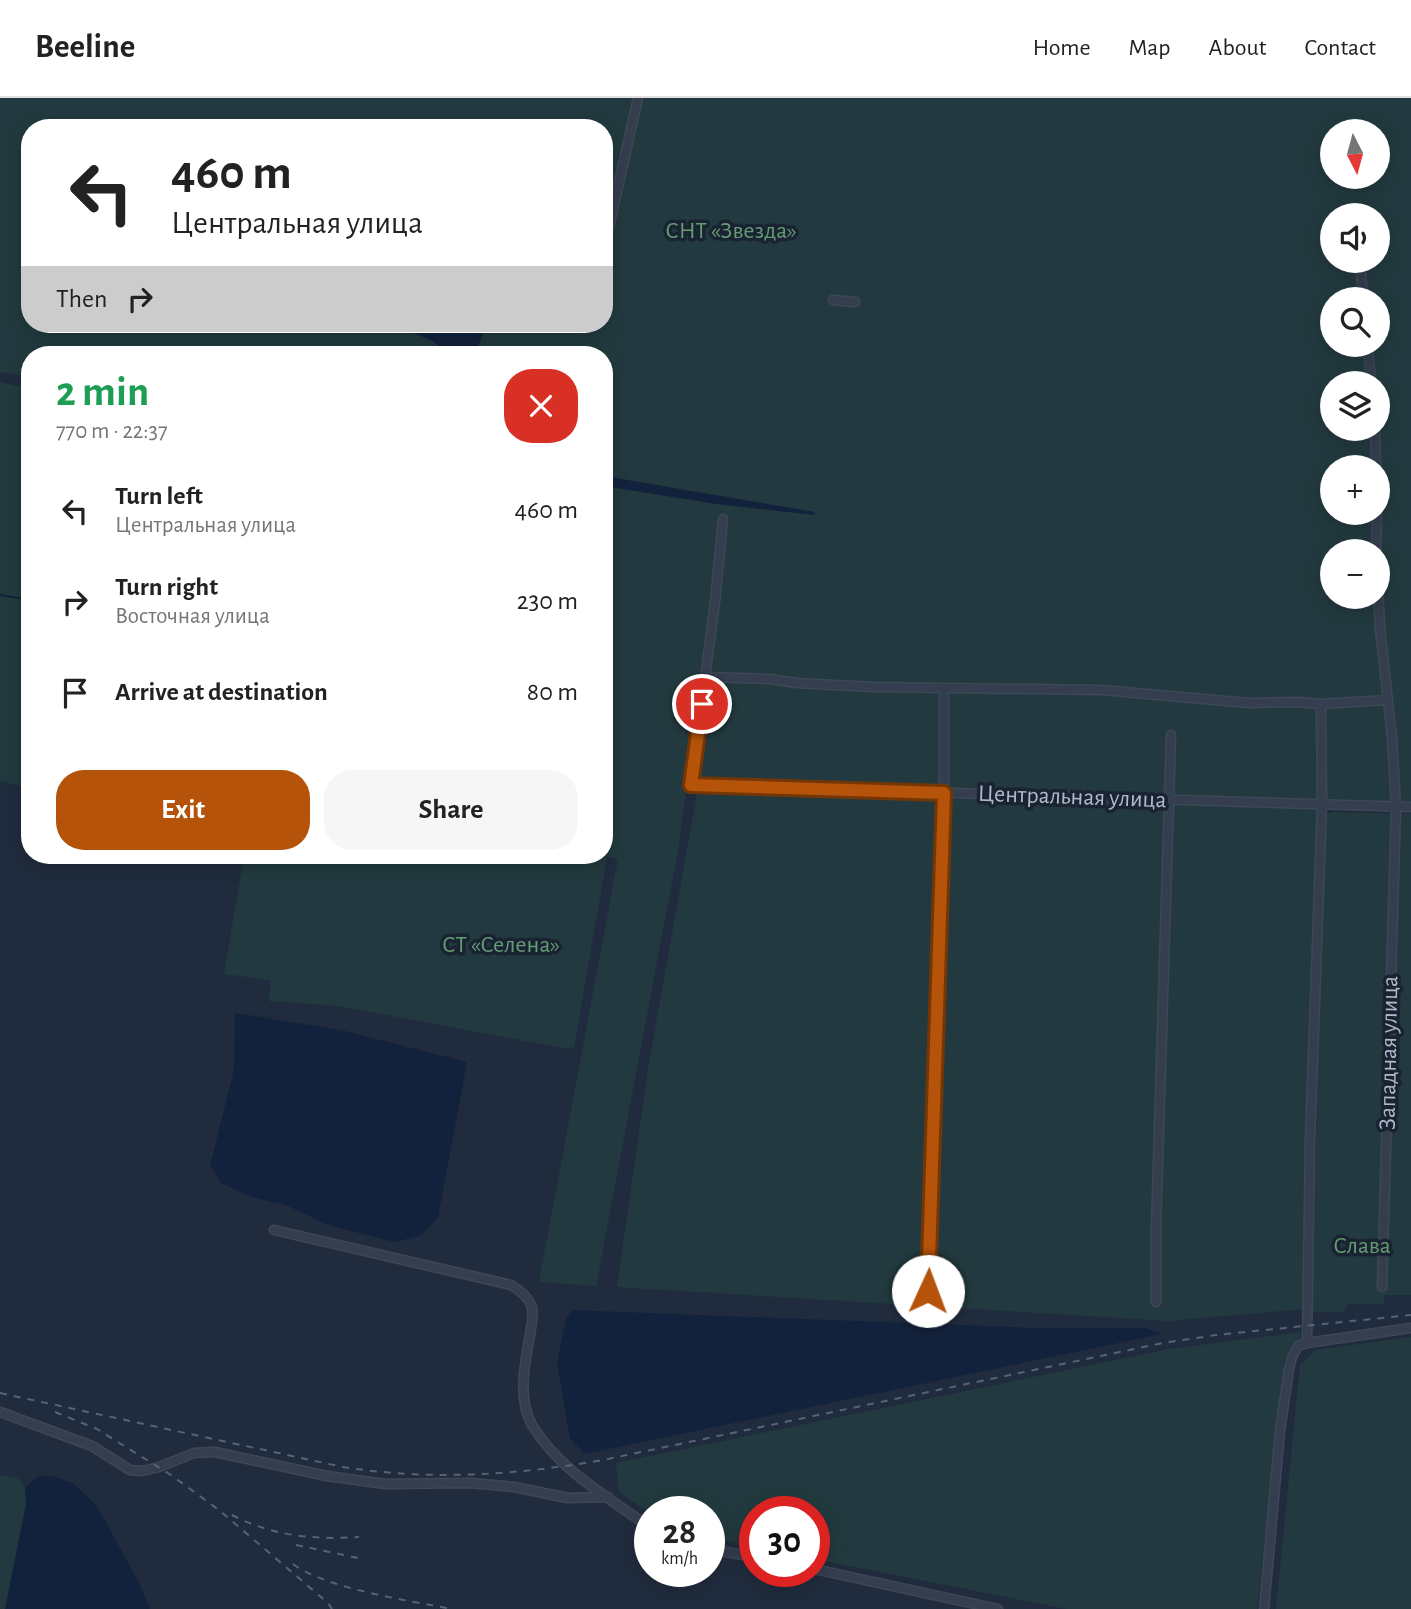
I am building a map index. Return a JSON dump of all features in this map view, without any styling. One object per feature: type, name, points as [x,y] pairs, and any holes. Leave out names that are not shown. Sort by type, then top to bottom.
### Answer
[{"type":"street","points":[[613,209],[638,98]]},
{"type":"street","points":[[833,300],[855,302]]},
{"type":"street","points":[[723,519],[705,677],[944,689],[1102,690],[1248,703],[1321,704],[1387,700]]},
{"type":"street","name":"Западная улица","points":[[1379,609],[1396,807],[1382,1287]]},
{"type":"street","name":"Центральная улица","points":[[705,677],[691,785],[1411,807]]},
{"type":"street","points":[[928,1291],[944,793],[944,689]]},
{"type":"street","points":[[1307,1342],[1310,1141],[1322,804],[1321,704]]},
{"type":"street","points":[[1156,1303],[1171,735]]},
{"type":"street","points":[[274,1230],[511,1285],[523,1293],[531,1306],[532,1318],[524,1377],[528,1416],[558,1459],[571,1472],[634,1516]]},
{"type":"street","points":[[1264,1609],[1280,1431],[1292,1357],[1298,1346],[1307,1342],[1411,1328]]},
{"type":"street","points":[[0,1412],[92,1446],[130,1470],[142,1471],[194,1453],[215,1452],[327,1476],[385,1484],[471,1483],[514,1487],[568,1498],[608,1497]]},
{"type":"street","points":[[568,1498],[590,1485]]},
{"type":"street","points":[[830,1572],[998,1609]]},
{"type":"green space","name":"СНТ «Звезда»","points":[[0,98],[1411,98],[1411,805],[1321,802],[1313,928],[1305,1309],[1168,1321],[617,1287],[649,1063],[716,687],[700,683],[679,845],[596,1286],[539,1282],[618,859],[613,858],[613,346],[21,346],[21,376],[0,372]]},
{"type":"green space","points":[[0,382],[21,387],[21,786],[0,781]]},
{"type":"green space","name":"Слава","points":[[1326,814],[1411,814],[1411,1295],[1385,1295],[1383,1304],[1347,1304],[1344,1312],[1311,1312],[1325,821]]},
{"type":"green space","name":"СТ «Селена»","points":[[243,864],[606,864],[574,1047],[568,1049],[339,1006],[269,1001],[271,980],[224,974]]},
{"type":"green space","points":[[1301,1332],[1300,1340],[1292,1343],[1284,1361],[1257,1609],[1067,1609],[830,1562],[830,1496],[739,1496],[739,1544],[725,1541],[725,1496],[634,1496],[634,1502],[619,1492],[616,1463],[1169,1349]]},
{"type":"green space","points":[[1411,1337],[1411,1609],[1276,1609],[1300,1366],[1315,1350]]},
{"type":"green space","points":[[0,1475],[19,1479],[25,1487],[26,1504],[5,1609],[0,1609]]},
{"type":"water","points":[[415,333],[483,333],[478,346],[439,346]]},
{"type":"water","points":[[613,478],[815,512],[814,515],[716,504],[613,487]]},
{"type":"water","points":[[235,1013],[341,1030],[467,1062],[438,1218],[420,1236],[394,1242],[328,1225],[286,1205],[251,1197],[221,1183],[210,1166],[234,1069]]},
{"type":"water","points":[[573,1310],[1038,1328],[1145,1328],[1162,1334],[585,1454],[570,1439],[557,1362],[566,1318]]},
{"type":"water","points":[[39,1476],[52,1476],[73,1483],[98,1507],[150,1609],[5,1609],[26,1504],[25,1487]]},
{"type":"waterway","points":[[0,595],[21,598]]},
{"type":"railway","points":[[0,1393],[343,1467],[409,1474],[473,1474],[603,1460],[1163,1343],[1411,1315]]},
{"type":"railway","points":[[55,1412],[97,1429],[171,1475],[219,1510],[332,1609]]},
{"type":"railway","points":[[232,1515],[263,1528],[294,1535],[359,1537]]},
{"type":"railway","points":[[296,1545],[358,1558]]},
{"type":"railway","points":[[293,1564],[308,1573],[346,1587],[451,1609]]},
{"type":"route","points":[[702,704],[691,785],[944,793],[928,1291]]}]
